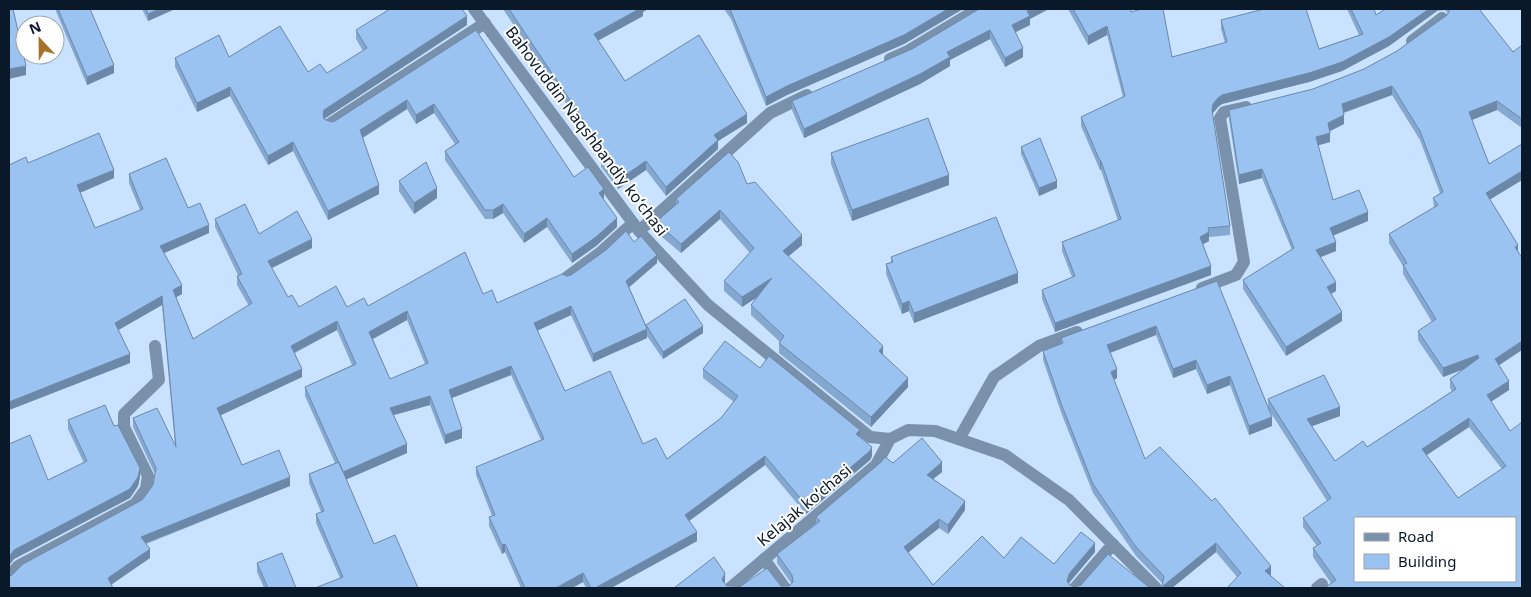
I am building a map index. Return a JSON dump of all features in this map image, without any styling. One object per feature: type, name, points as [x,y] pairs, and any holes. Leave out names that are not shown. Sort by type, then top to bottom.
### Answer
[{"type":"street","name":"Bahovuddin Naqshbandiy koʻchasi","points":[[474,9],[636,227],[708,304],[870,437],[890,439]]},
{"type":"street","points":[[880,63],[908,50],[978,9]]},
{"type":"street","points":[[1401,50],[1442,18]]},
{"type":"street","points":[[331,123],[485,23]]},
{"type":"street","points":[[567,276],[636,227],[770,113],[817,90]]},
{"type":"street","points":[[1190,292],[1236,275],[1244,262],[1220,118],[1224,112],[1262,102]]},
{"type":"street","points":[[959,439],[994,377],[1039,346],[1092,327]]},
{"type":"street","points":[[9,576],[18,566],[135,504],[146,489],[148,476],[124,427],[124,414],[159,380],[155,346]]},
{"type":"street","points":[[890,439],[908,430],[935,431],[1004,455],[1070,500],[1156,588]]},
{"type":"street","name":"Kelajak koʻchasi","points":[[730,588],[876,465],[890,439]]},
{"type":"street","points":[[1075,588],[1113,544]]},
{"type":"street","points":[[764,560],[784,588]]},
{"type":"building","points":[[9,9],[13,9],[15,18],[15,65],[26,66],[9,69]]},
{"type":"building","points":[[58,9],[90,9],[114,65],[87,77],[65,25],[65,15],[61,15]]},
{"type":"building","points":[[146,9],[159,9],[148,14]]},
{"type":"building","points":[[390,9],[462,9],[467,16],[324,110],[324,119],[331,122],[335,121],[476,30],[574,177],[588,167],[604,189],[599,193],[617,218],[596,237],[572,254],[547,218],[524,234],[503,204],[493,210],[485,210],[445,151],[459,142],[434,104],[416,115],[407,100],[360,130],[379,185],[328,211],[293,142],[268,156],[230,87],[197,103],[175,58],[219,35],[229,57],[280,26],[308,72],[320,64],[327,73],[367,48],[356,30]]},
{"type":"building","points":[[509,9],[639,9],[594,34],[625,81],[699,35],[747,114],[714,135],[718,140],[666,187],[646,161],[618,180],[601,158],[606,154]]},
{"type":"building","points":[[730,9],[948,9],[904,35],[766,97]]},
{"type":"building","points":[[979,9],[1032,9],[1027,11],[1030,16],[1012,25],[1023,48],[1005,58],[990,30],[947,52],[950,57],[920,74],[804,129],[792,101],[912,49]]},
{"type":"building","points":[[1073,9],[1130,9],[1131,12],[1142,9],[1163,9],[1172,57],[1227,42],[1221,20],[1264,9],[1306,9],[1319,49],[1363,34],[1351,9],[1374,9],[1376,15],[1385,9],[1429,9],[1389,37],[1342,62],[1309,73],[1222,95],[1218,98],[1213,104],[1212,110],[1230,226],[1208,228],[1209,232],[1200,237],[1211,266],[1055,323],[1042,290],[1075,276],[1062,242],[1121,219],[1101,161],[1081,117],[1125,96],[1107,26],[1088,36]]},
{"type":"building","points":[[1450,9],[1479,9],[1513,52],[1522,45],[1522,119],[1497,101],[1469,112],[1489,164],[1522,144],[1522,171],[1486,193],[1518,245],[1515,247],[1522,258],[1522,341],[1495,359],[1509,381],[1487,395],[1510,431],[1522,422],[1522,588],[1324,588],[1336,580],[1313,548],[1321,543],[1303,518],[1331,498],[1268,399],[1324,375],[1340,407],[1307,419],[1335,461],[1363,441],[1367,447],[1456,389],[1450,379],[1479,358],[1478,355],[1443,368],[1418,331],[1436,319],[1403,265],[1407,263],[1389,234],[1438,205],[1433,198],[1443,192],[1420,131],[1392,86],[1342,104],[1344,115],[1328,123],[1330,133],[1316,137],[1333,200],[1359,190],[1368,212],[1330,228],[1336,242],[1316,250],[1336,282],[1327,287],[1342,312],[1286,347],[1243,280],[1294,248],[1262,169],[1239,175],[1229,110],[1313,89],[1364,69],[1397,51],[1447,15]],"holes":[[[1469,418],[1506,466],[1458,498],[1422,449]]]},
{"type":"building","points":[[928,118],[949,175],[852,210],[831,153]]},
{"type":"building","points":[[99,133],[114,170],[77,185],[95,228],[143,209],[129,174],[166,158],[188,208],[200,203],[209,225],[160,246],[182,285],[173,290],[193,339],[252,303],[237,276],[242,274],[215,219],[245,204],[259,234],[297,211],[312,239],[268,261],[288,297],[292,295],[299,307],[336,286],[347,307],[364,298],[368,306],[465,252],[483,294],[492,290],[497,303],[562,274],[571,275],[606,250],[626,231],[634,242],[641,236],[657,255],[626,281],[647,329],[593,354],[571,306],[534,323],[565,391],[610,371],[643,444],[656,438],[667,459],[721,418],[738,396],[703,369],[725,341],[760,368],[769,356],[860,430],[856,434],[872,447],[870,451],[806,505],[765,456],[685,515],[697,532],[595,588],[591,588],[583,573],[556,588],[525,588],[505,544],[502,545],[489,517],[495,515],[476,467],[544,439],[511,366],[449,390],[462,429],[445,435],[430,396],[390,408],[407,444],[343,472],[305,387],[356,364],[337,321],[291,346],[302,369],[217,408],[242,465],[279,450],[290,477],[141,537],[150,549],[108,578],[113,588],[9,588],[9,575],[11,576],[23,564],[142,500],[153,485],[156,468],[133,418],[157,408],[176,447],[162,296],[115,323],[130,354],[9,402],[9,165],[26,157],[28,163]],"holes":[[[407,311],[428,363],[390,379],[369,332]]]},
{"type":"building","points":[[1040,138],[1057,181],[1039,188],[1021,147]]},
{"type":"building","points":[[729,152],[738,162],[747,184],[755,182],[802,235],[783,251],[883,346],[879,351],[908,378],[871,417],[779,343],[784,336],[751,305],[772,278],[742,297],[724,281],[754,248],[720,210],[681,244],[656,222],[679,202],[676,199]]},
{"type":"building","points":[[426,162],[437,188],[414,203],[399,181]]},
{"type":"building","points":[[996,217],[1018,273],[914,313],[909,301],[902,304],[886,264],[893,262],[891,257]]},
{"type":"building","points":[[1217,281],[1272,417],[1249,426],[1230,376],[1207,385],[1196,360],[1173,369],[1156,326],[1107,345],[1117,369],[1111,372],[1145,459],[1160,447],[1212,501],[1215,498],[1271,566],[1265,571],[1285,588],[1227,588],[1241,573],[1216,543],[1163,586],[1164,577],[1162,574],[1136,547],[1093,484],[1062,406],[1043,351],[1063,343],[1061,338]]},
{"type":"building","points":[[685,299],[703,326],[663,352],[646,325]]},
{"type":"building","points":[[105,405],[114,426],[118,425],[140,468],[138,477],[130,489],[14,550],[9,557],[9,444],[30,435],[48,480],[87,461],[68,420]]},
{"type":"building","points":[[922,438],[942,462],[927,475],[965,501],[948,525],[939,519],[904,547],[933,585],[982,536],[1004,558],[1021,537],[1054,564],[1081,532],[1095,543],[1069,574],[1067,581],[1070,585],[1074,587],[1081,585],[1108,554],[1150,588],[738,588],[767,568],[781,586],[789,586],[793,582],[792,575],[777,554],[820,521],[816,517],[885,457],[893,463]]},
{"type":"building","points":[[339,462],[374,544],[395,535],[418,588],[315,588],[343,577],[316,514],[324,511],[309,474]]},
{"type":"building","points":[[282,553],[296,588],[268,588],[257,563]]},
{"type":"building","points":[[714,557],[725,573],[722,580],[727,586],[734,586],[736,588],[674,588]]}]
